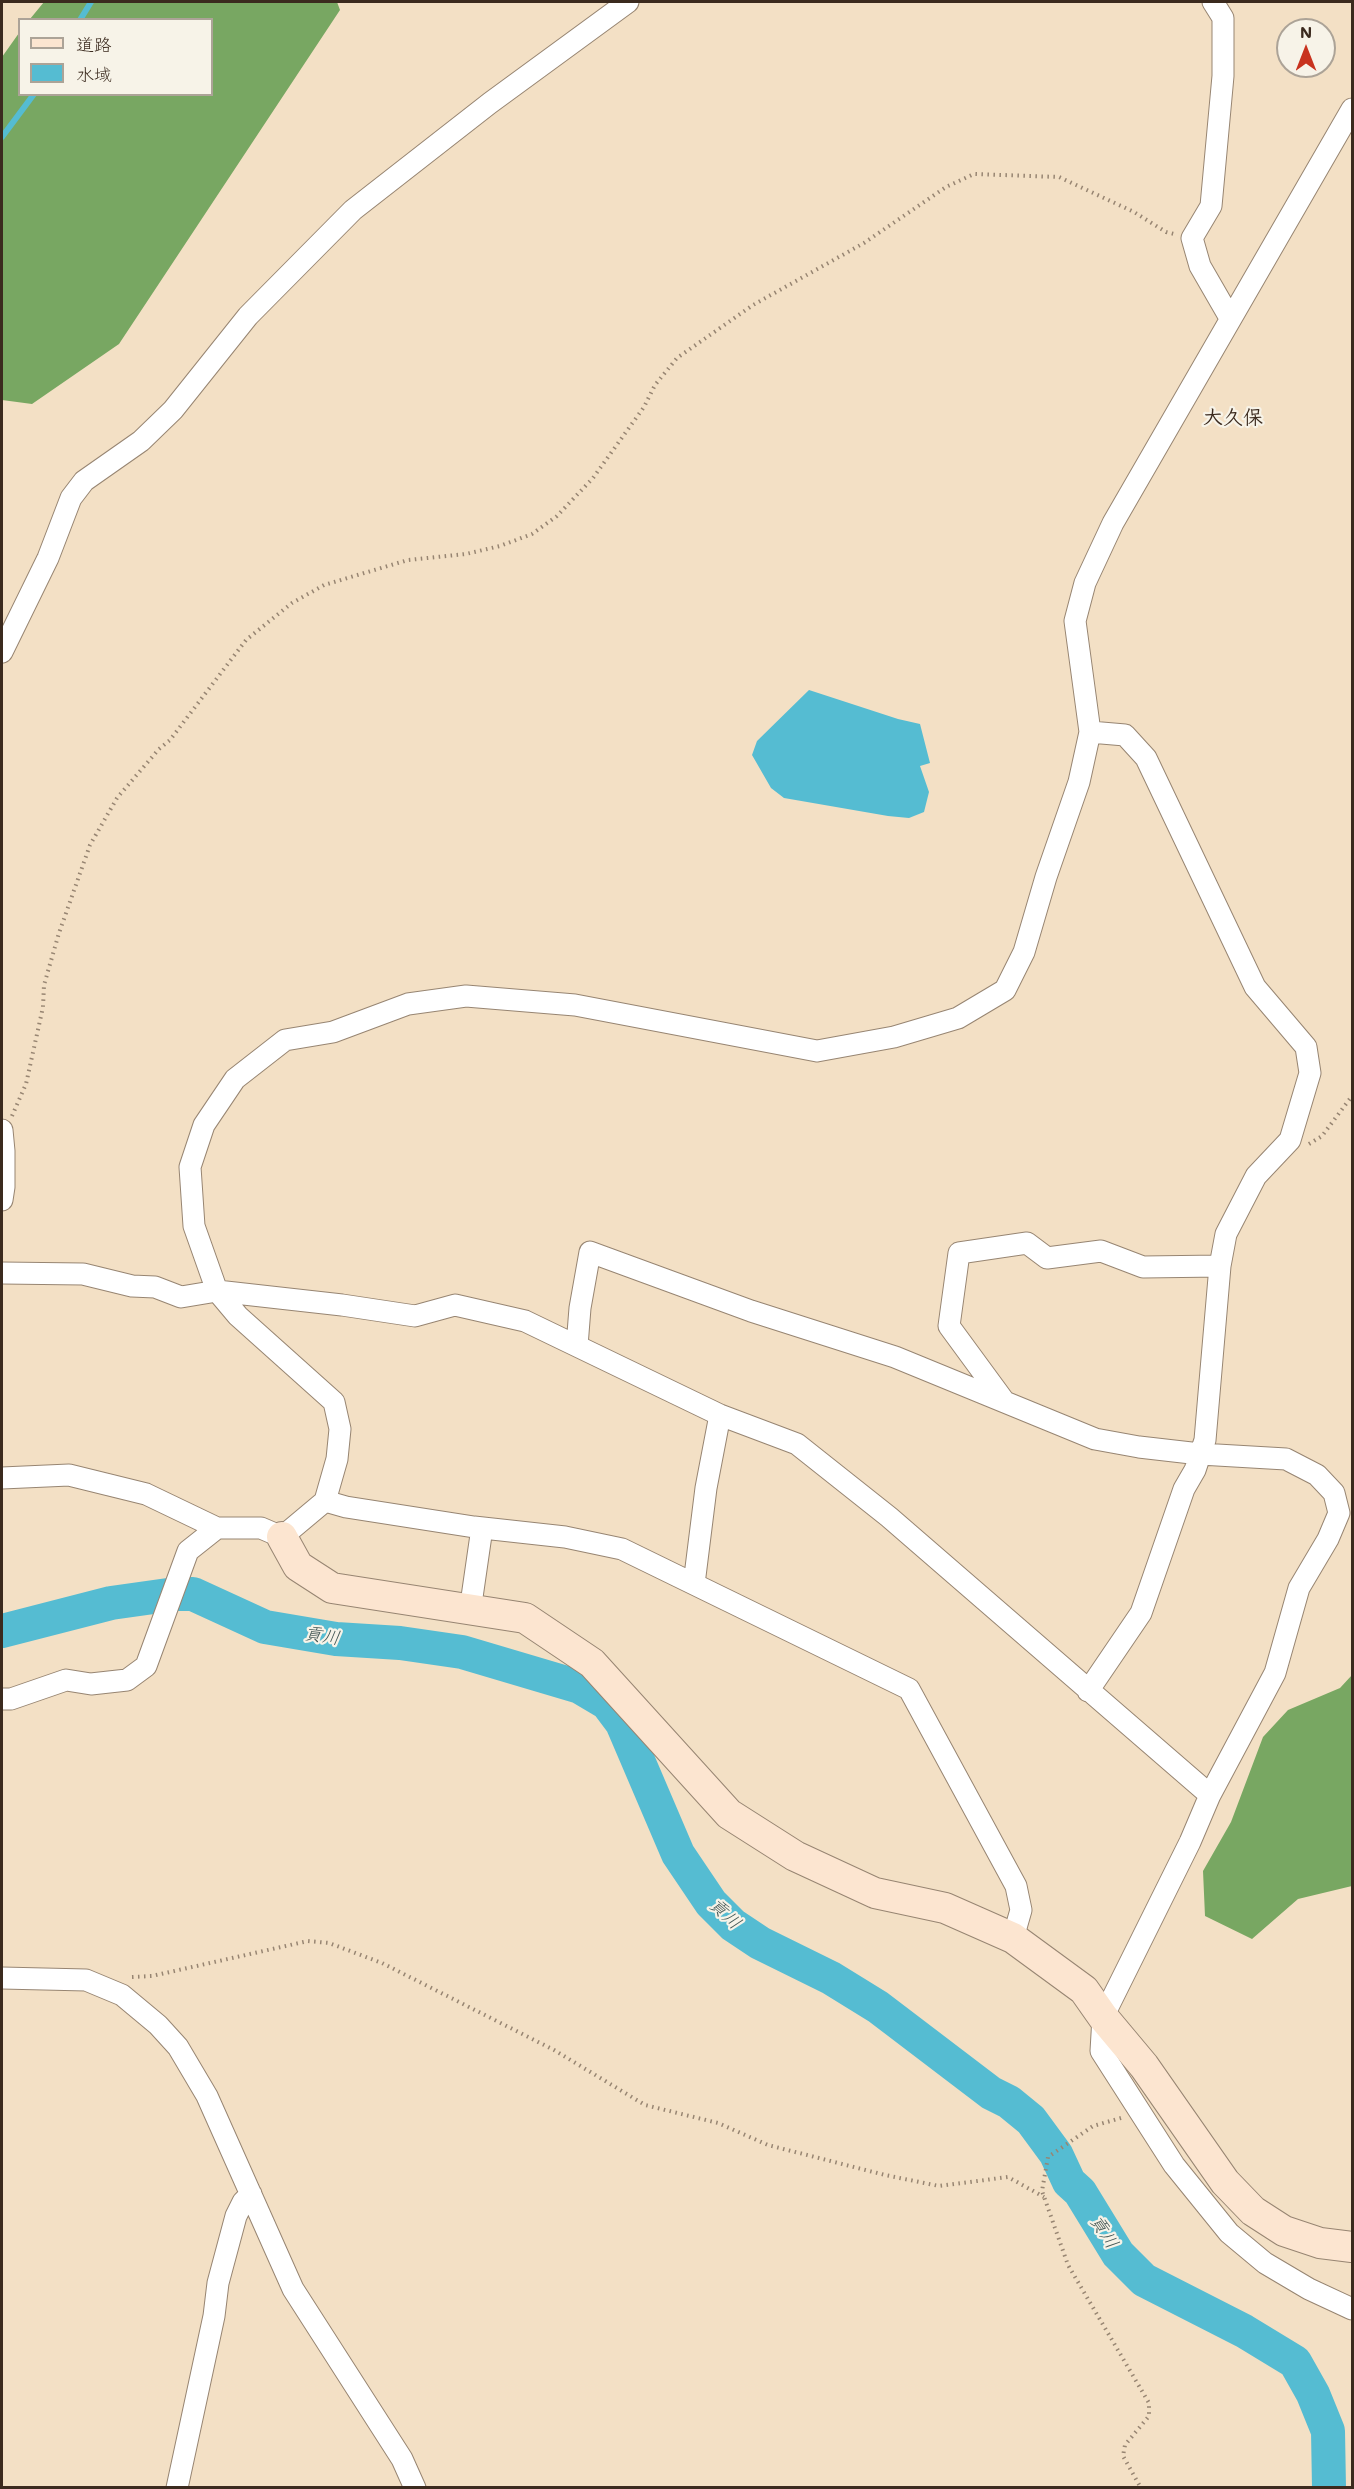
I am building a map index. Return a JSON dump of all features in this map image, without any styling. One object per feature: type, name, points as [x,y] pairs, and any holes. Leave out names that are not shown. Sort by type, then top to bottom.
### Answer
[{"type":"street","points":[[2,652],[48,558],[72,498],[84,481],[141,441],[173,410],[248,316],[353,210],[490,103],[628,2]]},
{"type":"street","points":[[1213,2],[1223,18],[1223,76],[1211,206],[1192,238],[1200,266],[1230,318]]},
{"type":"street","points":[[282,1537],[325,1501],[337,1459],[340,1429],[334,1402],[246,1324],[218,1291],[194,1226],[190,1167],[204,1125],[235,1079],[285,1040],[333,1032],[408,1004],[466,996],[575,1005],[817,1051],[894,1037],[958,1018],[1005,990],[1024,952],[1078,782],[1090,732],[1075,621],[1085,583],[1113,523],[1353,109]]},
{"type":"street","points":[[1088,1691],[1141,1613],[1184,1489],[1195,1470],[1205,1440],[1220,1266],[1226,1234],[1256,1176],[1290,1140],[1310,1072],[1306,1047],[1255,987],[1146,758],[1125,735],[1090,732]]},
{"type":"street","points":[[2,1130],[4,1187],[2,1200]]},
{"type":"street","points":[[1004,1401],[949,1326],[959,1253],[1027,1243],[1047,1258],[1101,1251],[1143,1267],[1220,1266]]},
{"type":"street","points":[[577,1346],[580,1308],[590,1252],[751,1311],[895,1357],[1095,1438],[1139,1447],[1200,1454],[1286,1459],[1317,1475],[1334,1493],[1339,1513],[1328,1539],[1299,1588],[1275,1673],[1210,1795],[1190,1842],[1103,2017],[1101,2051],[1174,2165],[1229,2233],[1265,2263],[1309,2289],[1353,2309]]},
{"type":"street","points":[[2,1273],[82,1274],[132,1286],[155,1287],[181,1297],[218,1291],[415,1316],[455,1305],[525,1321],[720,1415],[797,1444],[889,1517],[1210,1795]]},
{"type":"street","points":[[694,1584],[706,1488],[720,1415]]},
{"type":"street","points":[[2,1478],[69,1475],[146,1494],[217,1528],[261,1528],[282,1537],[298,1566],[332,1588],[525,1618],[592,1663],[729,1814],[795,1856],[875,1893],[945,1908],[1013,1938],[1084,1990],[1103,2017],[1144,2066],[1225,2182],[1253,2211],[1284,2231],[1320,2243],[1353,2247]]},
{"type":"street","points":[[325,1501],[345,1507],[482,1528],[565,1537],[622,1549],[909,1689],[1016,1886],[1021,1910],[1013,1938]]},
{"type":"street","points":[[2,1699],[11,1699],[66,1680],[91,1684],[127,1680],[146,1666],[188,1551],[217,1528]]},
{"type":"street","points":[[470,1611],[482,1528]]},
{"type":"street","points":[[2,1978],[86,1980],[122,1995],[158,2025],[178,2047],[207,2096],[292,2289],[402,2459],[415,2487]]},
{"type":"street","points":[[177,2487],[214,2316],[218,2283],[236,2216],[251,2194]]},
{"type":"path","points":[[2,1130],[18,1106],[26,1083],[42,1007],[44,985],[59,933],[90,845],[117,798],[159,749],[170,740],[246,640],[291,603],[324,585],[408,560],[466,554],[500,546],[532,534],[557,516],[593,478],[644,407],[655,385],[677,358],[753,305],[864,243],[946,187],[974,174],[1059,177],[1134,212],[1166,232],[1192,238]]},
{"type":"path","points":[[130,1977],[152,1976],[308,1941],[329,1943],[382,1963],[544,2045],[645,2105],[718,2123],[768,2145],[885,2175],[939,2186],[1008,2177],[1044,2197]]},
{"type":"path","points":[[1140,2113],[1093,2126],[1048,2157],[1042,2192],[1068,2265],[1149,2403],[1149,2416],[1125,2445],[1123,2456],[1141,2487]]},
{"type":"green space","points":[[44,2],[337,2],[340,10],[119,344],[32,404],[2,400],[2,57],[18,34],[18,96],[213,96],[213,18],[31,18]]},
{"type":"green space","points":[[1352,1675],[1352,1886],[1298,1899],[1252,1939],[1205,1916],[1203,1871],[1231,1822],[1263,1737],[1288,1710],[1340,1688]]},
{"type":"water","points":[[809,690],[920,724],[930,763],[920,766],[929,792],[924,812],[909,818],[888,816],[784,798],[771,788],[752,755],[757,741]]},
{"type":"waterway","name":"貢川","points":[[81,18],[91,2]]},
{"type":"waterway","name":"貢川","points":[[2,137],[33,96]]},
{"type":"waterway","name":"貢川","points":[[2,1631],[111,1603],[175,1594],[193,1594],[265,1627],[336,1639],[400,1643],[462,1652],[580,1687],[607,1703],[622,1723],[678,1854],[711,1903],[733,1925],[760,1943],[831,1978],[878,2007],[991,2093],[1009,2102],[1031,2120],[1056,2154],[1069,2182],[1080,2192],[1118,2254],[1144,2280],[1244,2331],[1295,2362],[1313,2394],[1328,2431],[1329,2488]]},
{"type":"district","name":"大久保","points":[[1233,418]]}]
